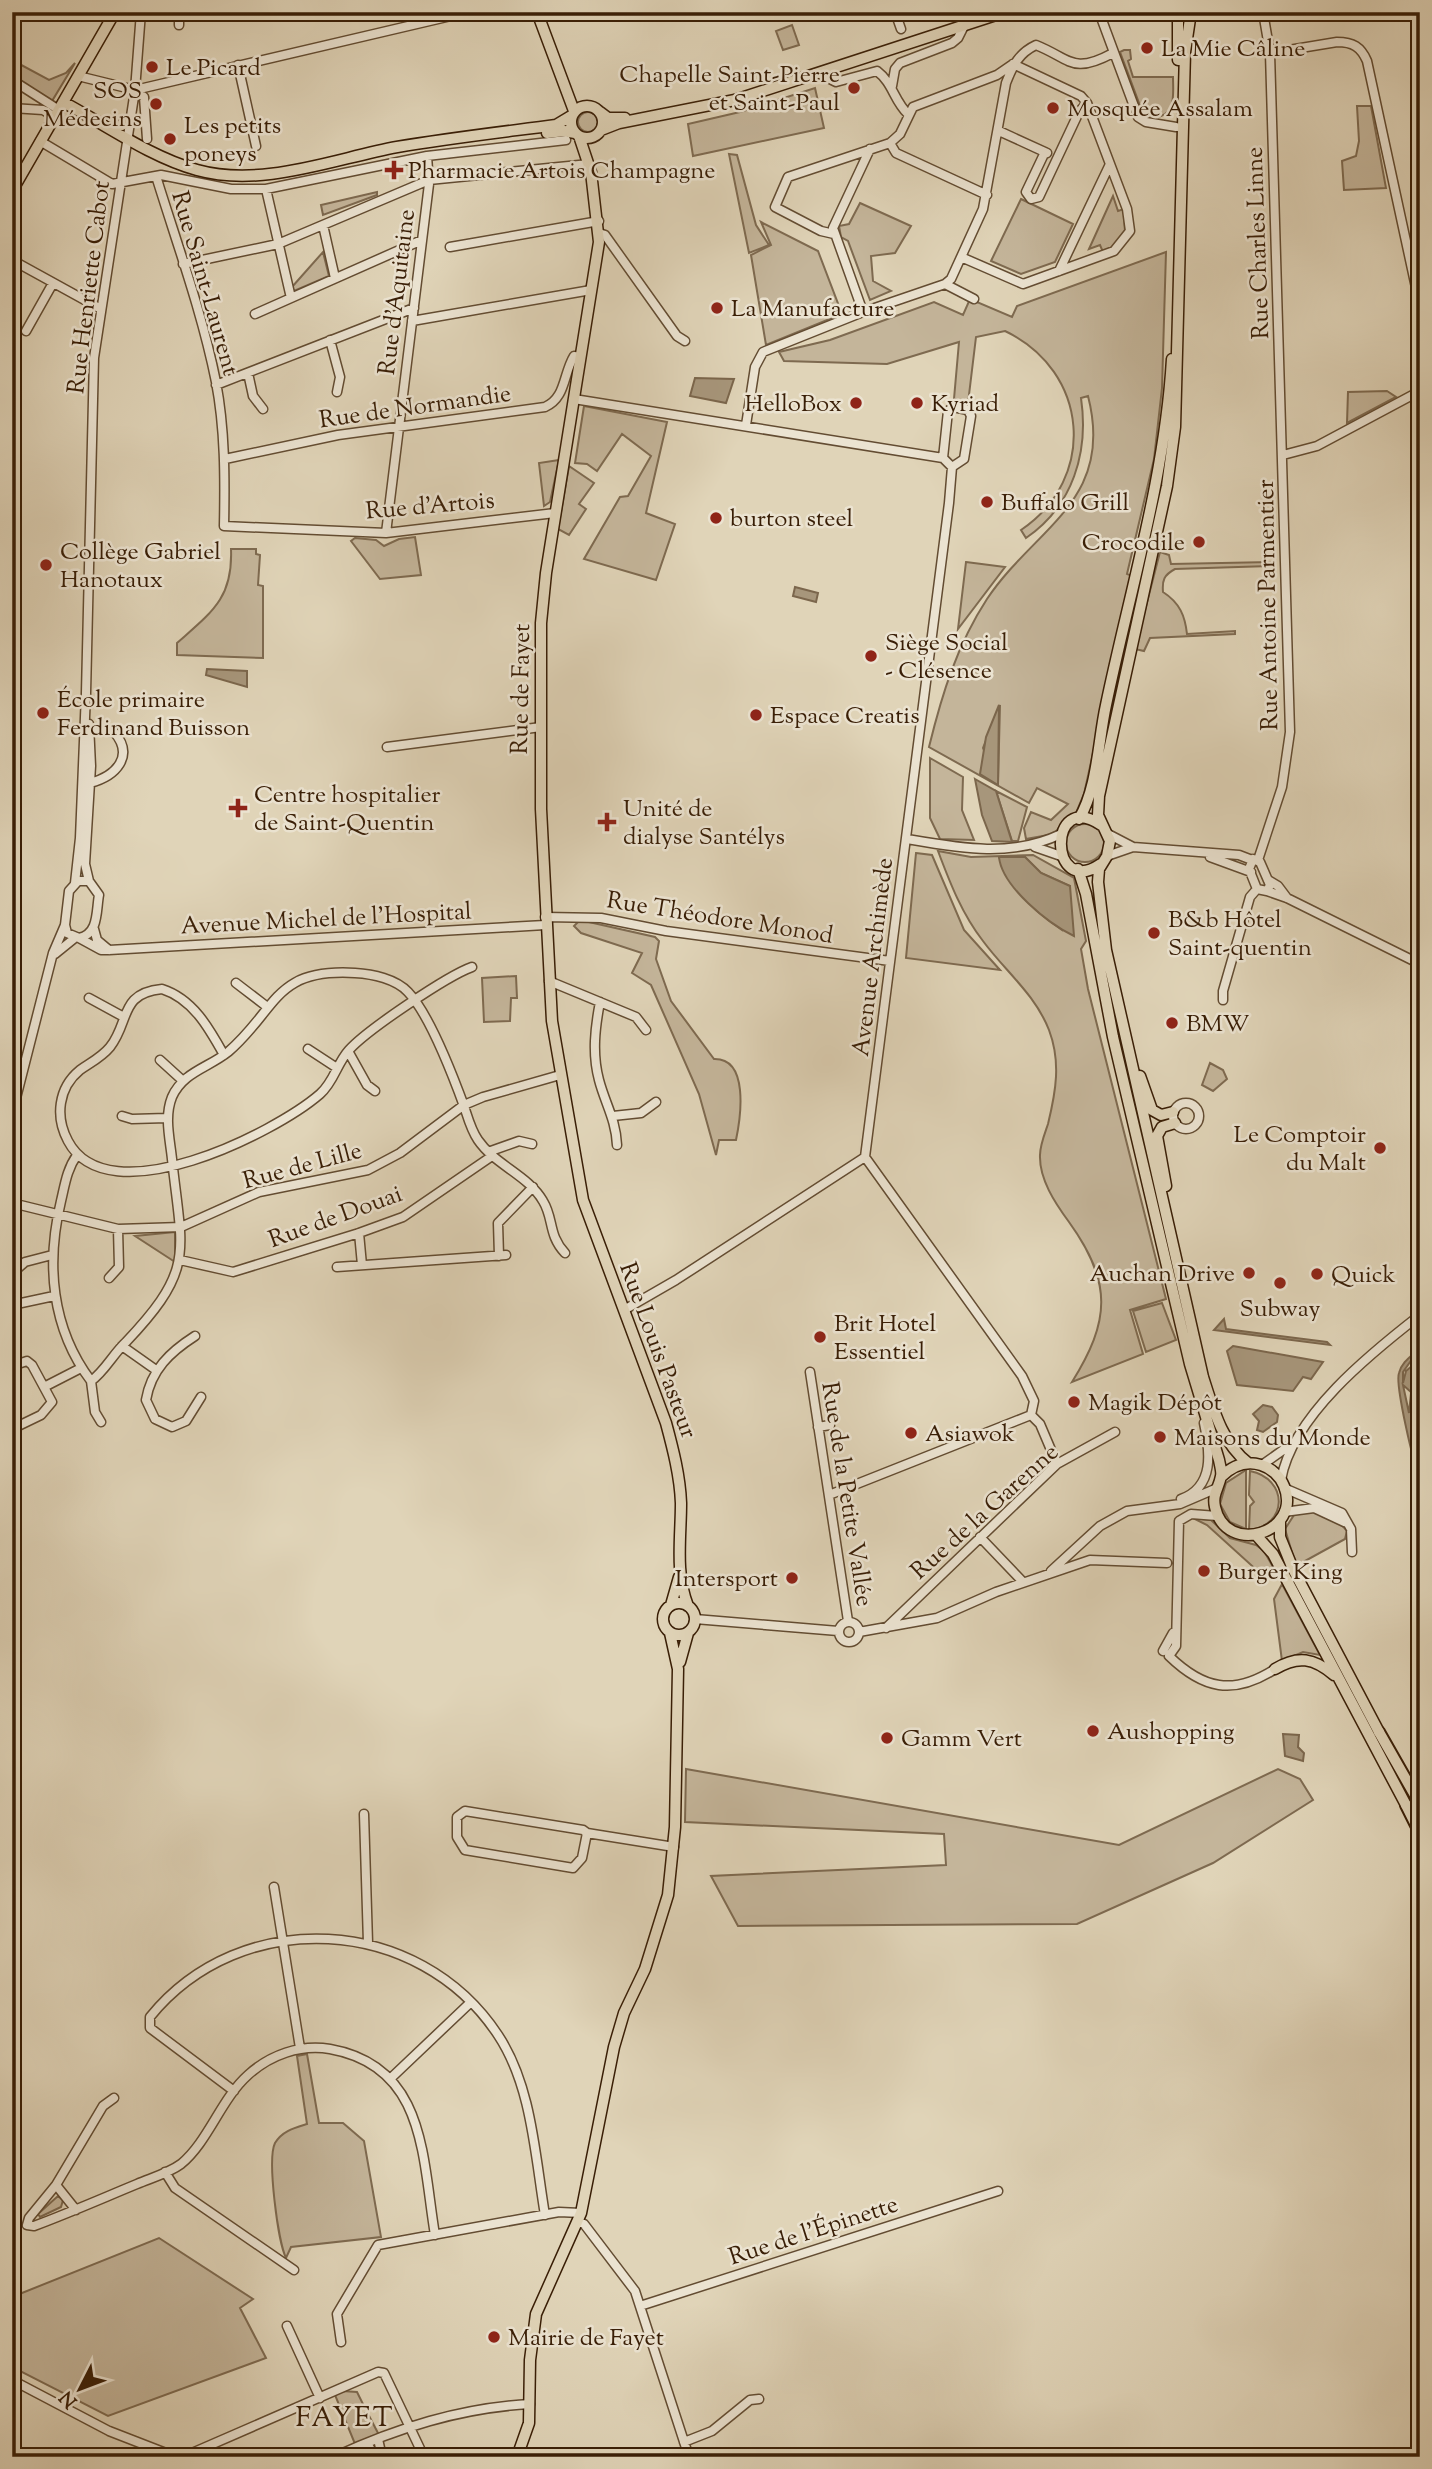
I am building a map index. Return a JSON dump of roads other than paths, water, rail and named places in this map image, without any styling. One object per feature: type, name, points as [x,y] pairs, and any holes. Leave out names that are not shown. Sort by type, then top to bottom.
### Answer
[{"type":"highway","points":[[1379,1732],[1420,1804]]},
{"type":"highway","points":[[1406,1805],[1420,1827]]},
{"type":"highway","points":[[1406,1805],[1420,1833]]},
{"type":"main road","points":[[12,191],[115,12]]},
{"type":"main road","points":[[567,95],[608,118],[626,118],[749,90],[988,12]]},
{"type":"main road","points":[[128,137],[145,153],[189,178],[265,180],[421,148],[557,131],[573,137],[596,134],[620,123],[735,100],[1005,12]]},
{"type":"main road","points":[[1178,12],[1181,212],[1174,438],[1167,486],[1103,773],[1098,809],[1105,829],[1104,860],[1098,892],[1113,986],[1211,1402],[1228,1441],[1248,1463]]},
{"type":"main road","points":[[1079,819],[1090,792],[1168,417],[1180,127],[1185,52],[1191,12]]},
{"type":"main road","points":[[540,15],[573,113],[570,125],[573,137]]},
{"type":"main road","points":[[59,109],[113,129],[198,170],[237,176],[260,176],[420,143],[556,125],[588,105]]},
{"type":"main road","points":[[586,153],[603,121],[600,112]]},
{"type":"main road","points":[[113,129],[131,121]]},
{"type":"main road","name":"Rue de Fayet","points":[[573,137],[586,153],[589,164],[599,233],[555,513],[541,623],[541,727],[545,921],[549,981],[560,1074],[575,1165],[591,1226]]},
{"type":"main road","points":[[1105,829],[1088,819],[1079,819],[1068,824],[1061,834],[1061,856],[1078,869],[1086,894],[1113,1037],[1200,1400],[1219,1460],[1221,1477]]},
{"type":"main road","points":[[1078,869],[1090,869],[1104,860]]},
{"type":"main road","points":[[1113,986],[1148,1105],[1157,1114],[1174,1118],[1162,1127],[1157,1136],[1181,1276]]},
{"type":"main road","name":"Rue Louis Pasteur","points":[[591,1226],[666,1423],[674,1452],[680,1486],[680,1573],[688,1606]]},
{"type":"main road","points":[[1282,1516],[1272,1529],[1256,1535],[1233,1532],[1217,1516],[1215,1489],[1221,1477],[1237,1465],[1248,1463],[1262,1465],[1283,1484],[1282,1516],[1280,1537],[1288,1572]]},
{"type":"main road","points":[[1256,1535],[1288,1572],[1379,1732]]},
{"type":"main road","name":"Rue Louis Pasteur","points":[[671,1605],[680,1573]]},
{"type":"main road","points":[[1295,1585],[1340,1680],[1406,1805]]},
{"type":"main road","points":[[517,2457],[529,2423],[530,2360],[536,2314],[579,2217],[614,2047],[624,2013],[645,1969],[668,1889],[674,1847],[678,1670],[670,1633],[663,1619],[671,1605],[688,1606],[695,1619],[688,1633],[678,1670]]},
{"type":"main road","points":[[670,1633],[679,1636],[688,1633]]},
{"type":"main road","points":[[1275,1669],[1296,1659],[1307,1659],[1323,1666],[1340,1680]]},
{"type":"street","name":"Rue Henriette Cabot","points":[[65,925],[69,891],[75,883],[80,838],[93,380],[101,309],[131,121],[141,12]]},
{"type":"street","points":[[179,12],[179,25]]},
{"type":"street","points":[[135,90],[468,12]]},
{"type":"street","points":[[895,12],[901,29]]},
{"type":"street","points":[[1099,12],[1138,117],[1146,122],[1180,127]]},
{"type":"street","name":"Rue Charles Linne","points":[[1263,12],[1270,52],[1283,455]]},
{"type":"street","points":[[892,86],[895,69],[900,63],[952,43],[964,26]]},
{"type":"street","points":[[1270,52],[1337,42],[1348,42],[1362,48],[1420,306]]},
{"type":"street","points":[[834,234],[821,231],[778,210],[775,203],[788,177],[890,143],[900,134],[908,114],[921,103],[997,75],[1013,64],[1026,49],[1036,45],[1068,64],[1079,65],[1114,53]]},
{"type":"street","points":[[961,257],[1023,284],[1114,251],[1128,236],[1130,218],[1087,103],[1073,91],[1013,64]]},
{"type":"street","points":[[746,425],[755,368],[763,352],[863,312],[945,284],[961,257],[986,195],[1006,83],[1013,64]]},
{"type":"street","points":[[238,65],[256,146]]},
{"type":"street","points":[[820,74],[836,82],[877,71],[892,86],[898,102],[908,114]]},
{"type":"street","points":[[78,76],[135,90],[144,97],[147,139]]},
{"type":"street","points":[[12,80],[59,109]]},
{"type":"street","points":[[1045,152],[1026,192],[1031,199],[1040,197],[1079,112],[1087,103]]},
{"type":"street","points":[[12,108],[59,109]]},
{"type":"street","points":[[999,131],[1058,158]]},
{"type":"street","points":[[40,141],[113,184],[169,176],[189,178],[231,189],[266,189],[427,156],[573,137]]},
{"type":"street","points":[[890,143],[896,153],[986,195]]},
{"type":"street","points":[[863,312],[834,234],[835,221],[870,149]]},
{"type":"street","name":"Rue d'Aquitaine","points":[[386,533],[429,180],[427,156]]},
{"type":"street","points":[[183,264],[278,244],[429,180],[589,164]]},
{"type":"street","points":[[1059,271],[1110,164]]},
{"type":"street","name":"Rue Saint-Laurent","points":[[156,176],[216,385],[225,459],[224,526]]},
{"type":"street","points":[[266,189],[290,298]]},
{"type":"street","points":[[450,247],[598,221]]},
{"type":"street","points":[[323,225],[335,278]]},
{"type":"street","points":[[599,233],[605,235],[677,336],[685,341]]},
{"type":"street","points":[[255,314],[422,240]]},
{"type":"street","points":[[12,260],[101,309]]},
{"type":"street","points":[[26,331],[53,283]]},
{"type":"street","points":[[945,284],[974,299]]},
{"type":"street","points":[[412,320],[591,290]]},
{"type":"street","points":[[216,385],[414,308]]},
{"type":"street","points":[[330,340],[340,377],[337,392]]},
{"type":"street","name":"Rue de Normandie","points":[[225,459],[288,444],[545,407],[559,397],[574,356],[581,357]]},
{"type":"street","points":[[248,373],[253,396],[263,409]]},
{"type":"street","name":"Rue Antoine Parmentier","points":[[1251,872],[1282,787],[1290,740],[1283,455],[1317,446],[1420,391]]},
{"type":"street","points":[[574,399],[943,458],[952,467],[964,459],[971,416],[968,410],[953,407],[948,411],[943,458]]},
{"type":"street","name":"Avenue Archimède","points":[[865,1157],[952,467]]},
{"type":"street","name":"Rue d'Artois","points":[[224,526],[386,533],[555,513]]},
{"type":"street","name":"Rue Henriette Cabot","points":[[86,693],[90,783],[85,864],[89,881],[97,887],[99,895],[94,929]]},
{"type":"street","points":[[387,747],[541,727]]},
{"type":"street","points":[[83,745],[86,782],[90,783],[119,764],[124,754],[123,743],[114,732],[89,730]]},
{"type":"street","points":[[1105,829],[1133,847],[1239,855],[1255,860],[1268,880],[1278,886],[1287,898]]},
{"type":"street","points":[[907,839],[964,849],[1032,846],[1061,834]]},
{"type":"street","points":[[1032,846],[1061,856]]},
{"type":"street","points":[[1104,860],[1133,847]]},
{"type":"street","points":[[1201,853],[1251,872],[1257,889]]},
{"type":"street","points":[[1267,891],[1268,880]]},
{"type":"street","points":[[75,883],[89,881]]},
{"type":"street","points":[[1257,889],[1287,898],[1420,964]]},
{"type":"street","points":[[1223,1000],[1223,991],[1250,897],[1257,889]]},
{"type":"street","name":"Rue Théodore Monod","points":[[545,921],[601,918],[666,931],[890,961]]},
{"type":"street","name":"Avenue Michel de l'Hospital","points":[[77,938],[101,950],[109,950],[545,921]]},
{"type":"street","points":[[65,925],[67,933],[77,938]]},
{"type":"street","points":[[12,1114],[52,960],[65,925]]},
{"type":"street","points":[[52,960],[61,947],[89,935],[94,929]]},
{"type":"street","points":[[94,929],[97,940],[109,950]]},
{"type":"street","points":[[224,1055],[197,1012],[172,993],[162,989],[140,995],[122,1016],[116,1038],[107,1051],[79,1071],[63,1091],[60,1104],[62,1125],[77,1155],[103,1168],[127,1172],[173,1168],[234,1144],[284,1118],[320,1094],[331,1082],[348,1051],[365,1035],[472,967]]},
{"type":"street","points":[[91,1381],[158,1308],[180,1260],[181,1227],[167,1118],[169,1105],[182,1080],[224,1055],[246,1035],[266,1006],[287,987],[307,978],[337,972],[369,974],[403,988],[416,1002],[440,1048],[472,1130],[490,1154],[533,1187],[545,1203],[551,1233],[565,1253]]},
{"type":"street","points":[[549,981],[636,1017],[646,1030]]},
{"type":"street","points":[[236,983],[266,1006]]},
{"type":"street","points":[[89,998],[122,1016]]},
{"type":"street","points":[[600,1002],[595,1054],[598,1080],[614,1116],[617,1145]]},
{"type":"street","points":[[307,1048],[337,1068]]},
{"type":"street","points":[[348,1051],[367,1085],[375,1091]]},
{"type":"street","points":[[160,1060],[182,1080]]},
{"type":"street","name":"Rue de Lille","points":[[12,1203],[118,1229],[181,1227],[259,1192],[368,1170],[400,1153],[464,1105],[560,1074]]},
{"type":"street","points":[[614,1116],[642,1113],[656,1102]]},
{"type":"street","points":[[122,1116],[132,1119],[167,1118]]},
{"type":"street","name":"Rue de Douai","points":[[180,1260],[233,1272],[359,1233],[403,1217],[490,1154],[519,1141],[532,1144]]},
{"type":"street","points":[[77,1155],[69,1166],[58,1214],[52,1255],[54,1296],[64,1332],[81,1368],[91,1381],[95,1412],[102,1422]]},
{"type":"street","points":[[624,1310],[676,1280],[865,1157],[1021,1376],[1034,1401],[1031,1415]]},
{"type":"street","points":[[337,1267],[502,1256],[498,1223],[533,1187]]},
{"type":"street","points":[[109,1278],[119,1266],[118,1229]]},
{"type":"street","points":[[359,1233],[362,1265]]},
{"type":"street","points":[[18,1269],[25,1262],[52,1255]]},
{"type":"street","points":[[12,1306],[54,1296]]},
{"type":"street","points":[[1352,1552],[1349,1523],[1342,1513],[1283,1484],[1287,1458],[1298,1438],[1355,1370],[1420,1315]]},
{"type":"street","points":[[195,1336],[181,1345],[156,1370],[146,1400],[155,1419],[172,1427],[186,1421],[201,1397]]},
{"type":"street","points":[[122,1346],[156,1370]]},
{"type":"street","points":[[12,1366],[27,1361],[52,1402],[49,1408],[12,1429]]},
{"type":"street","points":[[44,1387],[81,1368]]},
{"type":"street","name":"Rue de la Petite Vallée","points":[[810,1372],[848,1621]]},
{"type":"street","points":[[1167,1504],[1187,1497],[1207,1474],[1210,1456],[1200,1400]]},
{"type":"street","points":[[1031,1415],[1040,1424],[1057,1464]]},
{"type":"street","points":[[829,1495],[1031,1415]]},
{"type":"street","points":[[818,1427],[830,1425]]},
{"type":"street","name":"Rue de la Garenne","points":[[886,1628],[1057,1464],[1115,1432]]},
{"type":"street","points":[[1262,1465],[1298,1438]]},
{"type":"street","points":[[1050,1572],[1113,1518],[1138,1507],[1180,1504],[1215,1489]]},
{"type":"street","points":[[1166,1653],[1176,1647],[1179,1521],[1167,1504]]},
{"type":"street","points":[[1282,1516],[1309,1508],[1321,1510],[1342,1521],[1351,1535]]},
{"type":"street","points":[[1179,1521],[1191,1514],[1217,1516]]},
{"type":"street","points":[[980,1538],[1023,1582]]},
{"type":"street","points":[[859,1632],[937,1618],[1023,1582],[1090,1560],[1167,1563],[1177,1553]]},
{"type":"street","points":[[1166,1653],[1174,1632],[1174,1573],[1167,1563]]},
{"type":"street","points":[[695,1619],[838,1631],[848,1621],[857,1626],[859,1632],[857,1638],[848,1642],[842,1640],[838,1631]]},
{"type":"street","points":[[1166,1653],[1202,1682],[1251,1682],[1275,1669]]},
{"type":"street","points":[[587,1833],[582,1858],[573,1868],[465,1850],[457,1837],[457,1817],[465,1811],[674,1847]]},
{"type":"street","points":[[364,1814],[368,1943]]},
{"type":"street","points":[[274,1887],[300,2048]]},
{"type":"street","points":[[234,2091],[154,2033],[148,2022],[172,1993],[204,1969],[250,1949],[283,1940],[324,1937],[368,1943],[402,1954],[433,1971],[471,2002],[499,2037],[522,2085],[545,2215]]},
{"type":"street","points":[[391,2078],[471,2002]]},
{"type":"street","points":[[114,2098],[103,2106],[56,2185],[29,2218],[27,2225],[34,2226],[76,2210],[165,2172],[188,2156],[234,2091],[261,2065],[300,2048],[349,2053],[371,2063],[391,2078],[414,2115],[435,2235]]},
{"type":"street","points":[[165,2172],[175,2188],[293,2270]]},
{"type":"street","points":[[56,2185],[76,2210]]},
{"type":"street","name":"Rue de l'Épinette","points":[[640,2306],[998,2191]]},
{"type":"street","points":[[341,2342],[337,2314],[378,2245],[569,2211],[579,2217],[635,2291],[689,2457]]},
{"type":"street","points":[[287,2326],[320,2398]]},
{"type":"street","points":[[190,2457],[192,2453],[378,2372],[384,2373],[424,2457]]},
{"type":"street","points":[[12,2380],[109,2431],[176,2457]]},
{"type":"street","points":[[684,2442],[712,2431],[750,2400],[759,2399]]},
{"type":"street","points":[[334,2457],[408,2427],[462,2411],[530,2404]]},
{"type":"street","points":[[379,2439],[382,2457]]},
{"type":"street","points":[[368,2443],[375,2457]]},
{"type":"place","name":"La Mie Câline","points":[[1147,48]]},
{"type":"place","name":"Le Picard","points":[[152,67]]},
{"type":"place","name":"Chapelle Saint-Pierre et Saint-Paul","points":[[854,88]]},
{"type":"place","name":"SOS Médecins","points":[[156,104]]},
{"type":"place","name":"Mosquée Assalam","points":[[1053,108]]},
{"type":"place","name":"Les petits poneys","points":[[170,139]]},
{"type":"place","name":"Pharmacie Artois Champagne","points":[[394,170]]},
{"type":"place","name":"La Manufacture","points":[[717,308]]},
{"type":"place","name":"HelloBox","points":[[856,403]]},
{"type":"place","name":"Kyriad","points":[[917,403]]},
{"type":"place","name":"Buffalo Grill","points":[[987,502]]},
{"type":"place","name":"burton steel","points":[[716,518]]},
{"type":"place","name":"Crocodile","points":[[1199,542]]},
{"type":"place","name":"Collège Gabriel Hanotaux","points":[[46,565]]},
{"type":"place","name":"Siège Social - Clésence","points":[[871,656]]},
{"type":"place","name":"École primaire Ferdinand Buisson","points":[[43,713]]},
{"type":"place","name":"Espace Creatis","points":[[756,715]]},
{"type":"place","name":"Centre hospitalier de Saint-Quentin","points":[[238,808]]},
{"type":"place","name":"Unité de dialyse Santélys","points":[[607,822]]},
{"type":"place","name":"B&b Hôtel Saint-quentin","points":[[1154,933]]},
{"type":"place","name":"BMW","points":[[1172,1023]]},
{"type":"place","name":"Le Comptoir du Malt","points":[[1380,1148]]},
{"type":"place","name":"Auchan Drive","points":[[1249,1273]]},
{"type":"place","name":"Quick","points":[[1317,1274]]},
{"type":"place","name":"Subway","points":[[1280,1283]]},
{"type":"place","name":"Brit Hotel Essentiel","points":[[820,1337]]},
{"type":"place","name":"Magik Dépôt","points":[[1074,1402]]},
{"type":"place","name":"Asiawok","points":[[911,1433]]},
{"type":"place","name":"Maisons du Monde","points":[[1160,1437]]},
{"type":"place","name":"Burger King","points":[[1204,1571]]},
{"type":"place","name":"Intersport","points":[[792,1578]]},
{"type":"place","name":"Aushopping","points":[[1093,1731]]},
{"type":"place","name":"Gamm Vert","points":[[887,1738]]},
{"type":"place","name":"Mairie de Fayet","points":[[494,2337]]},
{"type":"district","name":"FAYET","points":[[345,2416]]}]
